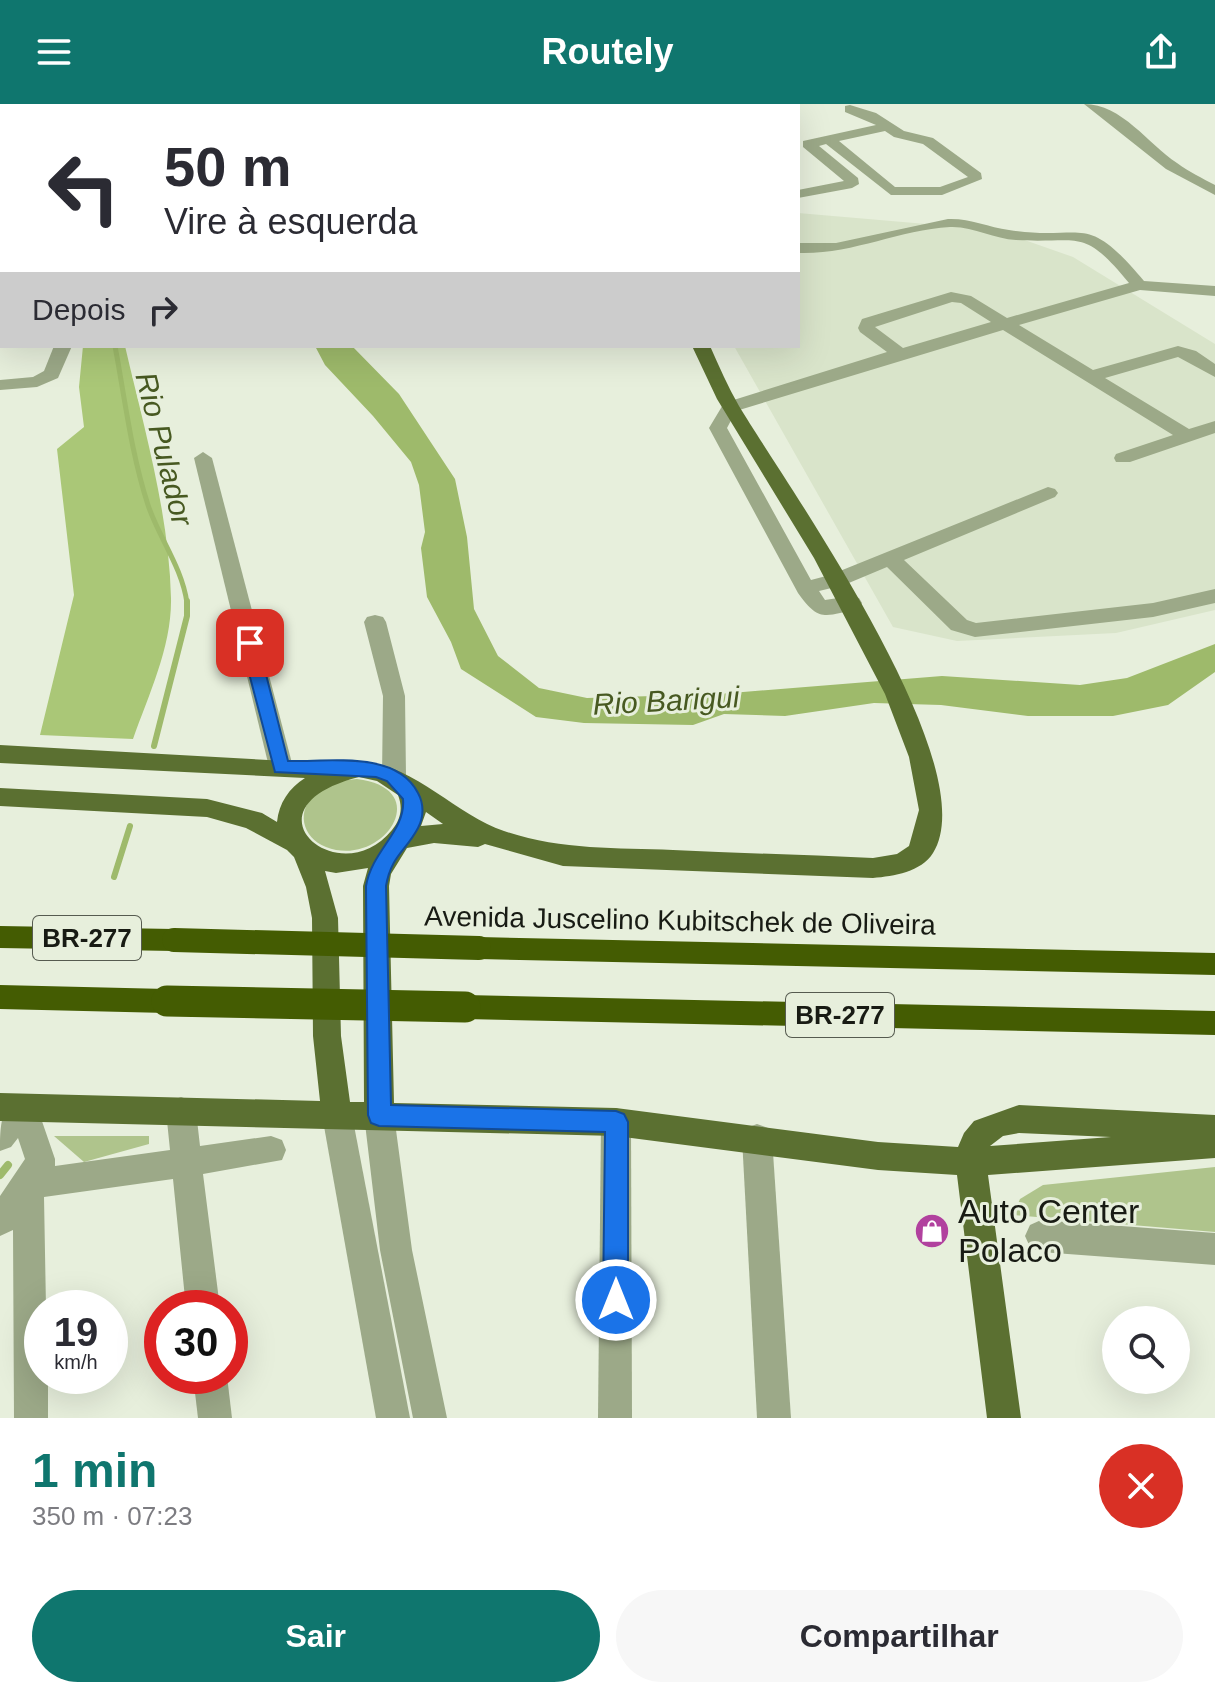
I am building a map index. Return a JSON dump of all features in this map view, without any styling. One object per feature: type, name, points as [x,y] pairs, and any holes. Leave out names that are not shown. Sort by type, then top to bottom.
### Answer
[{"type":"highway","name":"Avenida Juscelino Kubitschek de Oliveira","points":[[0,937],[1215,964]]},
{"type":"highway","name":"BR-277","points":[[0,997],[1215,1023]]},
{"type":"main road","points":[[0,754],[340,770],[359,768],[400,782],[453,818],[497,839],[536,850],[589,859],[873,868],[903,862],[922,849],[928,835],[930,805],[904,709],[851,603],[730,407],[702,348]]},
{"type":"main road","points":[[337,1115],[327,1036],[325,918],[319,887],[288,829],[288,814],[294,800],[321,776],[340,770]]},
{"type":"main road","points":[[379,1115],[376,886],[378,874],[410,826],[412,799],[400,782]]},
{"type":"main road","points":[[0,797],[207,808],[253,820],[300,848],[338,863],[375,856],[396,843],[434,833],[497,839]]},
{"type":"main road","points":[[12,1108],[616,1122],[878,1156],[971,1162],[1215,1144]]},
{"type":"main road","points":[[1004,1418],[971,1162],[973,1143],[980,1133],[991,1125],[1006,1121],[1215,1129]]},
{"type":"street","points":[[248,104],[283,104]]},
{"type":"street","points":[[1091,104],[1119,122],[1171,166],[1215,191]]},
{"type":"street","points":[[825,133],[891,191],[942,191],[975,179],[976,176],[928,141],[899,134],[871,116],[848,110]]},
{"type":"street","points":[[800,131],[825,133],[886,127]]},
{"type":"street","points":[[800,194],[852,184],[853,181],[803,145],[825,133]]},
{"type":"street","points":[[800,248],[827,250],[947,223],[977,226],[1008,235],[1077,234],[1100,240],[1139,285]]},
{"type":"street","points":[[851,603],[820,608],[805,588],[718,428],[730,407],[1139,285],[1215,291]]},
{"type":"street","points":[[900,354],[866,328],[868,323],[959,297],[1008,324],[1187,436]]},
{"type":"street","points":[[0,385],[37,382],[52,374],[62,348]]},
{"type":"street","points":[[1092,376],[1178,351],[1190,355],[1215,372]]},
{"type":"street","points":[[1123,458],[1215,427]]},
{"type":"street","points":[[203,458],[281,767]]},
{"type":"street","points":[[805,588],[837,580],[891,559],[1048,493]]},
{"type":"street","points":[[891,559],[959,625],[975,630],[1153,610],[1215,596]]},
{"type":"street","points":[[375,622],[394,696],[400,782]]},
{"type":"street","points":[[0,1137],[12,1108]]},
{"type":"street","points":[[0,1221],[39,1169],[40,1159],[12,1108]]},
{"type":"street","points":[[181,1111],[201,1290]]},
{"type":"street","points":[[337,1115],[393,1418]]},
{"type":"street","points":[[379,1115],[396,1250],[430,1418]]},
{"type":"street","points":[[615,1418],[616,1122]]},
{"type":"street","points":[[757,1138],[774,1418]]},
{"type":"street","points":[[28,1185],[271,1150]]},
{"type":"street","points":[[28,1185],[31,1418]]},
{"type":"street","points":[[1041,1236],[1215,1249]]},
{"type":"street","points":[[212,1394],[215,1418]]},
{"type":"shaded area","points":[[800,213],[996,230],[1073,257],[1215,344],[1215,610],[1116,633],[957,641],[893,627],[735,348],[800,348]]},
{"type":"shaded area","points":[[83,348],[125,348],[166,534],[171,598],[168,634],[133,739],[40,735],[74,595],[57,449],[84,427],[79,387]]},
{"type":"shaded area","points":[[357,779],[381,786],[394,797],[397,811],[392,825],[382,838],[366,847],[347,851],[318,843],[304,823],[310,800],[331,785]]},
{"type":"shaded area","points":[[54,1136],[149,1136],[149,1144],[84,1162]]},
{"type":"shaded area","points":[[1215,1167],[1215,1232],[1013,1215],[1020,1199],[1043,1185]]},
{"type":"water","name":"Rio Barigui","points":[[316,348],[354,348],[399,394],[455,479],[467,537],[474,609],[498,656],[539,688],[587,698],[719,694],[942,676],[1080,685],[1127,678],[1215,644],[1215,672],[1168,705],[1113,716],[1028,716],[941,705],[874,703],[785,716],[724,714],[693,725],[584,723],[536,717],[461,669],[451,642],[427,597],[421,548],[425,532],[419,485],[411,462],[325,365]]},
{"type":"waterway","name":"Rio Pulador","points":[[115,348],[142,485],[180,577],[187,603]]},
{"type":"waterway","name":"Rio Pulador","points":[[154,746],[187,616],[187,603]]},
{"type":"waterway","name":"Rio Pulador","points":[[114,877],[130,826]]},
{"type":"waterway","name":"Rio Pulador","points":[[0,1175],[8,1165]]},
{"type":"place","name":"Auto Center Polaco","points":[[932,1231]]},
{"type":"route","points":[[250,643],[281,767],[378,770],[406,787],[412,799],[410,826],[391,847],[382,863],[376,886],[379,1115],[616,1122],[616,1300]]}]
